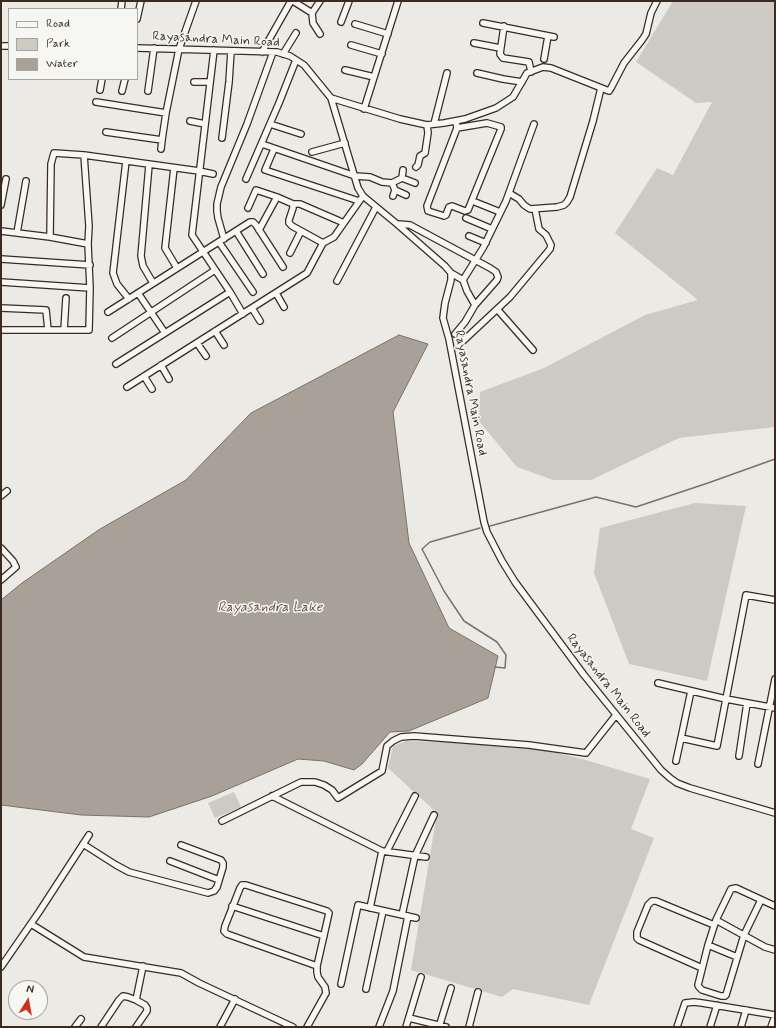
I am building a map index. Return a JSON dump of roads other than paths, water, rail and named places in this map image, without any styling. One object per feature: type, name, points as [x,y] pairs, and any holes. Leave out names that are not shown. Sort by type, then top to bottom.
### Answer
[{"type":"street","points":[[138,14],[141,1]]},
{"type":"street","points":[[161,149],[166,113],[179,49],[196,1]]},
{"type":"street","points":[[262,52],[292,1],[312,13]]},
{"type":"street","points":[[320,1],[312,13],[313,23],[320,34]]},
{"type":"street","points":[[341,22],[349,1]]},
{"type":"street","points":[[364,109],[398,1]]},
{"type":"street","points":[[331,98],[364,109],[427,125],[456,121],[496,108],[513,97],[527,73],[543,67],[551,68],[609,91],[624,63],[646,34],[651,13],[657,1]]},
{"type":"street","points":[[484,23],[551,36],[544,59]]},
{"type":"street","points":[[355,24],[388,34]]},
{"type":"street","points":[[504,26],[500,54],[503,58],[529,62],[531,72]]},
{"type":"street","points":[[283,54],[296,34]]},
{"type":"street","points":[[474,43],[500,48]]},
{"type":"street","points":[[351,45],[382,54]]},
{"type":"street","name":"Rayasandra Main Road","points":[[138,48],[273,52],[290,56],[304,65],[331,98],[358,188],[363,196],[397,224],[451,273],[451,280],[443,318],[449,339],[484,522],[487,532],[502,561],[584,674],[660,769],[677,783],[690,788],[775,813]]},
{"type":"street","points":[[148,91],[154,48]]},
{"type":"street","points":[[214,50],[192,235],[243,314]]},
{"type":"street","points":[[222,138],[229,82],[231,51]]},
{"type":"street","points":[[224,239],[217,211],[221,187],[247,124],[273,52]]},
{"type":"street","points":[[246,179],[296,60]]},
{"type":"street","points":[[345,70],[374,77]]},
{"type":"street","points":[[434,124],[447,72]]},
{"type":"street","points":[[477,73],[522,82]]},
{"type":"street","points":[[100,90],[102,80]]},
{"type":"street","points":[[122,91],[124,80]]},
{"type":"street","points":[[194,82],[210,82]]},
{"type":"street","points":[[509,192],[519,198],[524,205],[530,209],[557,207],[564,205],[567,202],[570,197],[593,121],[601,88]]},
{"type":"street","points":[[96,102],[166,113]]},
{"type":"street","points":[[484,112],[488,123]]},
{"type":"street","points":[[190,121],[205,124]]},
{"type":"street","points":[[456,121],[457,128],[427,206],[428,211],[444,216],[446,215],[449,207],[452,206],[465,211],[468,210],[501,129],[501,127],[488,123],[457,128]]},
{"type":"street","points":[[270,124],[301,134]]},
{"type":"street","points":[[462,280],[486,243],[509,192],[534,124]]},
{"type":"street","points":[[416,167],[420,156],[425,153],[428,133],[427,125]]},
{"type":"street","points":[[106,132],[162,140]]},
{"type":"street","points":[[312,152],[345,143]]},
{"type":"street","points":[[262,144],[355,176],[370,177],[382,182],[392,183],[402,178],[415,183]]},
{"type":"street","points":[[274,148],[265,170],[359,202]]},
{"type":"street","points":[[50,237],[51,164],[54,153],[84,155],[213,174]]},
{"type":"street","points":[[1,330],[89,330],[89,226],[84,155]]},
{"type":"street","points":[[126,161],[113,273],[117,284],[128,299]]},
{"type":"street","points":[[149,164],[141,256],[143,266],[153,283]]},
{"type":"street","points":[[174,168],[165,248],[177,268]]},
{"type":"street","points":[[402,178],[403,170]]},
{"type":"street","points":[[1,205],[6,178]]},
{"type":"street","points":[[17,233],[26,181]]},
{"type":"street","points":[[392,183],[395,190],[393,196]]},
{"type":"street","points":[[248,208],[256,190],[293,204],[300,204],[344,223]]},
{"type":"street","points":[[395,190],[406,195]]},
{"type":"street","points":[[128,387],[307,273],[323,243],[334,237],[363,196]]},
{"type":"street","points":[[259,230],[276,197]]},
{"type":"street","points":[[475,202],[500,212]]},
{"type":"street","points":[[293,204],[294,208],[289,223],[323,243]]},
{"type":"street","points":[[336,281],[376,207]]},
{"type":"street","points":[[463,341],[510,297],[550,249],[551,245],[546,235],[539,229],[535,209]]},
{"type":"street","points":[[466,218],[492,229]]},
{"type":"street","points":[[108,312],[250,222],[253,222],[259,230],[283,267]]},
{"type":"street","points":[[397,224],[410,225],[496,272],[498,277],[497,280],[475,305],[465,322],[455,334]]},
{"type":"street","points":[[1,231],[50,237],[88,244]]},
{"type":"street","points":[[236,231],[263,274]]},
{"type":"street","points":[[290,253],[301,231]]},
{"type":"street","points":[[469,236],[486,243]]},
{"type":"street","points":[[219,242],[253,292]]},
{"type":"street","points":[[1,259],[90,265]]},
{"type":"street","points":[[112,338],[215,270]]},
{"type":"street","points":[[451,273],[462,280],[475,305]]},
{"type":"street","points":[[1,282],[90,288]]},
{"type":"street","points":[[116,364],[230,292]]},
{"type":"street","points":[[138,293],[166,333]]},
{"type":"street","points":[[276,293],[284,307]]},
{"type":"street","points":[[64,330],[66,298]]},
{"type":"street","points":[[1,308],[46,310],[48,330]]},
{"type":"street","points":[[252,308],[260,321]]},
{"type":"street","points":[[498,309],[533,350]]},
{"type":"street","points":[[215,331],[224,345]]},
{"type":"street","points":[[197,343],[206,356]]},
{"type":"street","points":[[161,365],[169,378]]},
{"type":"street","points":[[144,376],[152,389]]},
{"type":"street","points":[[1,496],[7,491]]},
{"type":"street","points":[[1,548],[13,561],[16,567],[1,580]]},
{"type":"street","points":[[681,738],[717,746],[746,595],[775,600]]},
{"type":"street","points":[[758,764],[772,708],[775,679]]},
{"type":"street","points":[[658,683],[772,708]]},
{"type":"street","points":[[676,761],[691,691]]},
{"type":"street","points":[[739,756],[747,703]]},
{"type":"street","points":[[222,821],[301,782],[319,783],[328,788],[338,798],[382,771],[388,746],[397,739],[406,736],[529,745],[586,753],[616,715]]},
{"type":"street","points":[[272,796],[385,851],[426,857]]},
{"type":"street","points":[[370,908],[385,851],[415,796]]},
{"type":"street","points":[[379,1027],[393,991],[415,856],[434,816]]},
{"type":"street","points":[[1,967],[89,835]]},
{"type":"street","points":[[83,844],[130,872],[208,892],[214,891],[217,887],[223,867],[221,860],[181,845]]},
{"type":"street","points":[[170,861],[219,880]]},
{"type":"street","points":[[307,1027],[326,993],[325,987],[318,977],[317,966],[330,913],[246,885],[242,885],[232,906],[224,931],[227,934],[317,966]]},
{"type":"street","points":[[761,900],[744,935],[727,993],[725,996],[721,996],[702,990],[698,985],[708,945],[715,922],[731,889],[736,888],[775,906]]},
{"type":"street","points":[[702,968],[637,938],[637,932],[648,905],[652,901],[656,901],[715,922],[744,935],[765,947],[775,950]]},
{"type":"street","points":[[341,984],[358,905],[416,918]]},
{"type":"street","points":[[232,906],[324,936]]},
{"type":"street","points":[[366,989],[383,911]]},
{"type":"street","points":[[31,924],[84,957],[181,973],[293,1027]]},
{"type":"street","points":[[708,945],[737,957]]},
{"type":"street","points":[[136,1000],[143,966]]},
{"type":"street","points":[[406,1027],[421,977]]},
{"type":"street","points":[[409,1018],[441,1026],[451,988]]},
{"type":"street","points":[[468,1027],[478,992]]},
{"type":"street","points":[[102,1027],[123,996],[136,1000],[147,1008],[147,1011],[136,1027]]},
{"type":"street","points":[[220,1027],[235,999]]},
{"type":"street","points":[[677,1027],[685,1003],[694,1002],[775,1015],[771,1027]]},
{"type":"street","points":[[710,1027],[717,1006]]},
{"type":"street","points":[[741,1027],[746,1010]]},
{"type":"street","points":[[75,1027],[81,1019]]},
{"type":"water","name":"Rayasandra Lake","points":[[399,335],[428,344],[393,412],[409,543],[449,628],[498,656],[488,698],[409,731],[390,732],[362,764],[354,770],[324,761],[298,759],[212,796],[149,817],[81,815],[1,805],[1,600],[22,583],[100,529],[186,480],[251,413]]},
{"type":"waterway","points":[[490,526],[596,497],[636,507],[775,459]]},
{"type":"waterway","points":[[480,528],[430,542],[422,549],[444,591],[464,621],[497,642],[506,655],[505,668],[495,667]]}]
